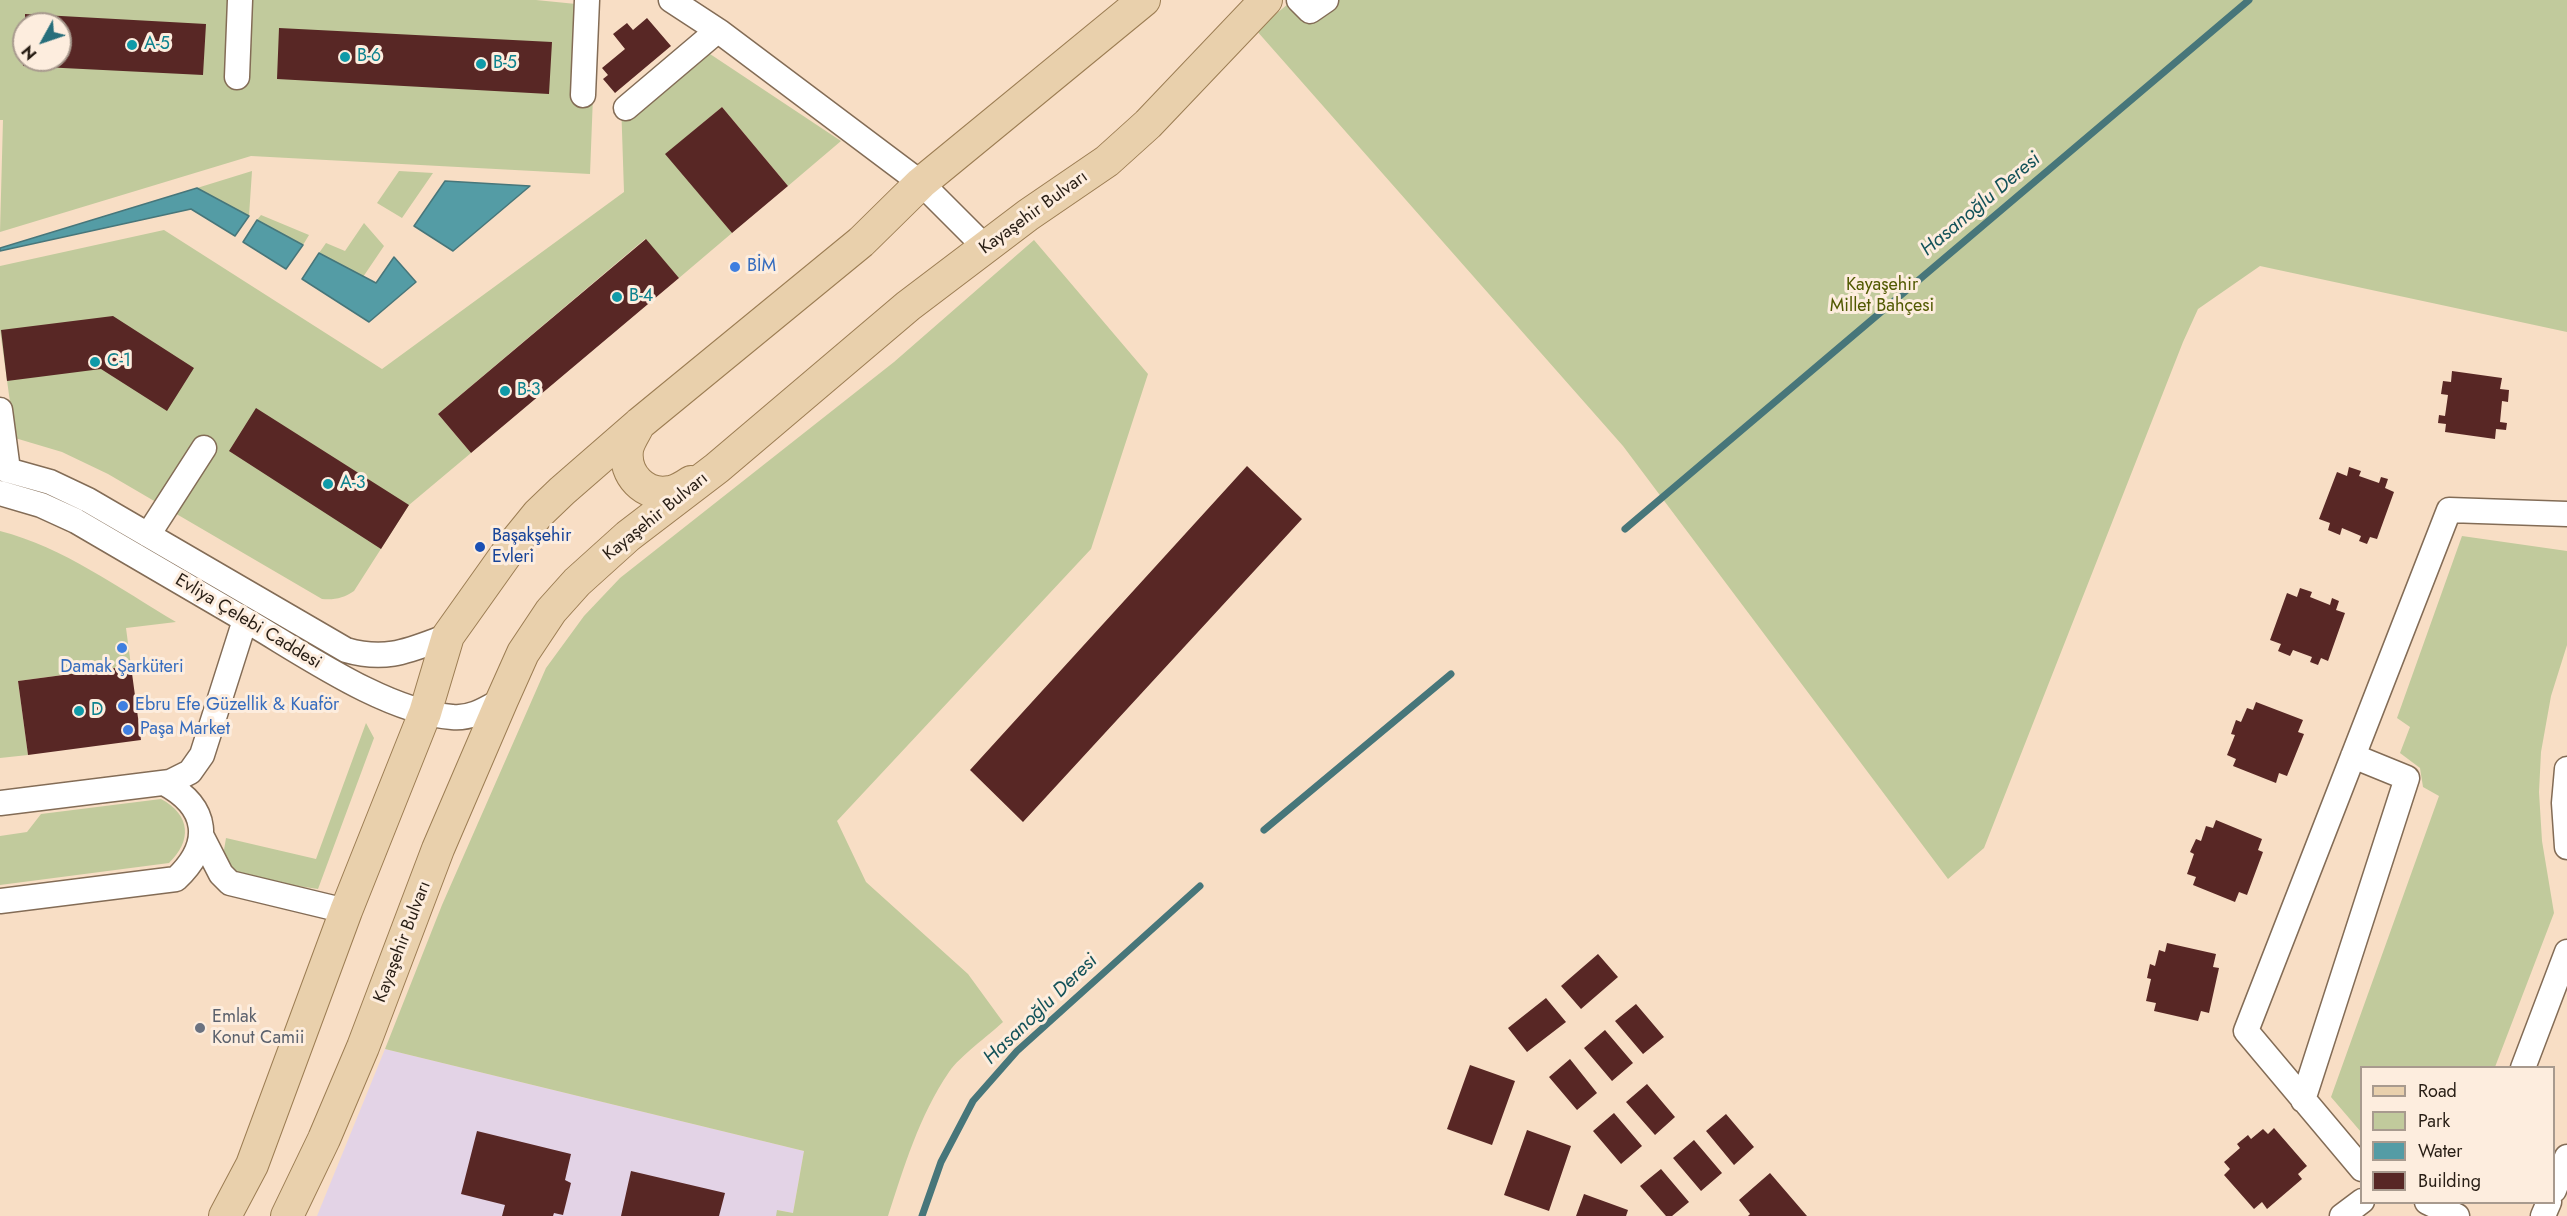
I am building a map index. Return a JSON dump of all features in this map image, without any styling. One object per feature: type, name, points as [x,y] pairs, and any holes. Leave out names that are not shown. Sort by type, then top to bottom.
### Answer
[{"type":"main road","points":[[225,1216],[252,1165],[346,911],[425,713],[448,636],[512,546],[538,514],[639,424],[861,242],[921,183],[1144,0]]},
{"type":"main road","name":"Kayaşehir Bulvarı","points":[[287,1216],[363,1047],[438,849],[502,700],[523,653],[551,611],[577,582],[628,536],[717,468],[908,306],[1028,215],[1107,161],[1148,124],[1266,0]]},
{"type":"main road","points":[[639,424],[627,448],[628,467],[632,475],[644,487],[654,492],[669,492],[717,468]]},
{"type":"street","points":[[237,77],[240,0]]},
{"type":"street","points":[[583,95],[587,0]]},
{"type":"street","points":[[671,0],[717,31],[921,183],[986,248]]},
{"type":"street","points":[[1299,0],[1310,11],[1326,0]]},
{"type":"street","points":[[626,108],[717,31]]},
{"type":"street","points":[[0,410],[4,469]]},
{"type":"street","points":[[148,535],[204,448]]},
{"type":"street","name":"Evliya Çelebi Caddesi","points":[[4,469],[39,478],[71,492],[346,650],[368,655],[391,656],[418,649],[448,636]]},
{"type":"street","name":"Evliya Çelebi Caddesi","points":[[0,493],[42,505],[76,521],[350,682],[425,713],[453,718],[477,715],[502,700]]},
{"type":"street","points":[[2360,1168],[2246,1031],[2449,510],[2567,514]]},
{"type":"street","points":[[0,803],[164,783],[190,772],[202,755],[245,620]]},
{"type":"street","points":[[2303,1100],[2407,778],[2353,756]]},
{"type":"street","points":[[2567,769],[2564,803],[2567,847]]},
{"type":"street","points":[[0,901],[176,879],[197,856],[201,835],[198,814],[190,801],[164,783]]},
{"type":"street","points":[[201,835],[221,874],[230,883],[346,911]]},
{"type":"street","points":[[2524,1066],[2567,952]]},
{"type":"street","points":[[2555,1185],[2567,1157]]},
{"type":"street","points":[[2342,1216],[2360,1201]]},
{"type":"street","points":[[2429,1204],[2457,1216]]},
{"type":"shaded area","points":[[385,1049],[804,1151],[793,1213],[778,1210],[776,1216],[317,1216]]},
{"type":"green space","points":[[0,0],[536,0],[576,4],[593,96],[590,174],[251,156],[0,232],[3,120],[0,120]]},
{"type":"green space","name":"Kayaşehir Millet Bahçesi","points":[[1293,0],[2567,0],[2567,332],[2260,266],[2198,309],[1984,848],[1948,879],[1623,446],[1256,30]]},
{"type":"green space","points":[[707,52],[841,141],[788,186],[722,107],[666,154],[732,233],[679,278],[645,239],[438,414],[471,453],[409,505],[354,591],[339,598],[322,599],[108,474],[62,452],[15,438],[0,330],[0,266],[164,230],[382,369],[624,192],[621,101]]},
{"type":"green space","points":[[252,171],[249,216],[197,188]]},
{"type":"green space","points":[[399,171],[433,173],[402,218],[377,203]]},
{"type":"green space","points":[[261,215],[309,235],[303,245],[257,220]]},
{"type":"green space","points":[[364,223],[384,246],[363,277],[319,253],[326,243],[345,251]]},
{"type":"green space","points":[[1034,240],[1148,374],[1091,549],[837,821],[866,882],[968,974],[1003,1022],[960,1059],[938,1089],[913,1142],[888,1216],[776,1216],[777,1210],[793,1213],[804,1151],[385,1049],[442,905],[546,668],[584,616],[620,578],[894,362]]},
{"type":"green space","points":[[0,531],[46,547],[69,558],[176,622],[126,628],[131,666],[18,681],[28,755],[0,758]]},
{"type":"green space","points":[[2462,536],[2567,551],[2567,645],[2551,696],[2541,752],[2539,792],[2542,841],[2554,913],[2495,1066],[2360,1066],[2360,1131],[2331,1097],[2439,796],[2423,787],[2420,768],[2400,753],[2410,727],[2397,718]]},
{"type":"green space","points":[[366,723],[374,738],[318,889],[244,878],[227,870],[224,850],[226,838],[316,859]]},
{"type":"green space","points":[[161,799],[178,813],[185,829],[182,846],[169,863],[0,885],[0,836],[27,832],[41,814]]},
{"type":"water","points":[[445,181],[530,186],[453,251],[414,226]]},
{"type":"water","points":[[197,188],[249,216],[235,236],[191,209],[0,251],[0,248]]},
{"type":"water","points":[[257,220],[303,245],[286,269],[243,242]]},
{"type":"water","points":[[319,253],[376,283],[394,257],[416,282],[369,322],[302,279]]},
{"type":"building","name":"A-5","points":[[72,17],[206,24],[203,75],[72,68]]},
{"type":"building","points":[[647,18],[671,46],[615,93],[603,79],[608,75],[602,68],[625,49],[613,34],[627,23],[633,30]]},
{"type":"building","points":[[279,28],[552,42],[549,94],[277,79]]},
{"type":"building","points":[[722,107],[788,186],[732,233],[665,154]]},
{"type":"building","points":[[646,239],[679,278],[471,453],[438,414]]},
{"type":"building","name":"C-1","points":[[113,316],[194,368],[167,411],[101,369],[7,381],[1,330]]},
{"type":"building","points":[[2452,371],[2502,378],[2500,389],[2509,390],[2508,402],[2502,401],[2500,422],[2507,423],[2506,430],[2496,429],[2495,439],[2445,432],[2446,424],[2438,423],[2439,415],[2445,416],[2448,395],[2441,394],[2443,381],[2451,382]]},
{"type":"building","name":"A-3","points":[[256,408],[409,505],[381,549],[229,451]]},
{"type":"building","points":[[1247,466],[1302,519],[1023,822],[970,770]]},
{"type":"building","points":[[2349,467],[2361,471],[2359,476],[2379,483],[2381,477],[2388,479],[2385,488],[2394,492],[2377,539],[2370,537],[2367,544],[2359,541],[2361,536],[2342,528],[2340,535],[2328,530],[2330,523],[2319,519],[2337,472],[2347,476]]},
{"type":"building","points":[[2300,588],[2312,592],[2310,597],[2330,605],[2332,598],[2339,601],[2336,610],[2345,613],[2328,661],[2321,658],[2318,665],[2310,662],[2312,657],[2293,650],[2290,656],[2278,651],[2281,644],[2270,640],[2287,593],[2297,597]]},
{"type":"building","name":"D","points":[[131,666],[141,740],[28,755],[18,681]]},
{"type":"building","points":[[2256,702],[2303,720],[2298,732],[2304,734],[2287,776],[2279,773],[2276,783],[2233,766],[2236,759],[2227,755],[2235,735],[2231,734],[2236,720],[2241,722],[2247,708],[2253,710]]},
{"type":"building","points":[[2216,820],[2262,839],[2258,850],[2263,852],[2247,895],[2239,892],[2235,902],[2193,885],[2196,877],[2187,874],[2194,854],[2190,852],[2196,839],[2201,841],[2206,826],[2213,828]]},
{"type":"building","points":[[2167,943],[2216,954],[2213,967],[2219,968],[2209,1013],[2201,1011],[2198,1021],[2154,1011],[2156,1003],[2146,1001],[2151,979],[2147,978],[2150,964],[2155,966],[2159,950],[2165,952]]},
{"type":"building","points":[[1598,954],[1618,977],[1581,1009],[1561,986]]},
{"type":"building","points":[[1546,998],[1566,1022],[1527,1052],[1508,1028]]},
{"type":"building","points":[[1636,1004],[1664,1037],[1643,1054],[1615,1021]]},
{"type":"building","points":[[1605,1030],[1633,1063],[1612,1081],[1584,1048]]},
{"type":"building","points":[[1570,1059],[1597,1093],[1577,1110],[1549,1077]]},
{"type":"building","points":[[1470,1065],[1515,1081],[1492,1145],[1447,1129]]},
{"type":"building","points":[[1647,1084],[1675,1117],[1655,1135],[1626,1102]]},
{"type":"building","points":[[1614,1113],[1642,1146],[1621,1164],[1593,1131]]},
{"type":"building","points":[[1726,1114],[1754,1147],[1734,1165],[1706,1131]]},
{"type":"building","points":[[2274,1128],[2307,1166],[2298,1174],[2302,1179],[2267,1209],[2262,1202],[2254,1209],[2224,1175],[2230,1169],[2224,1162],[2240,1148],[2237,1144],[2248,1135],[2251,1139],[2263,1129],[2268,1134]]},
{"type":"building","points":[[1527,1130],[1571,1146],[1549,1211],[1504,1195]]},
{"type":"building","points":[[477,1131],[571,1154],[565,1180],[571,1183],[563,1215],[554,1213],[553,1216],[502,1216],[505,1205],[461,1194]]},
{"type":"building","points":[[1694,1140],[1722,1173],[1701,1191],[1673,1158]]},
{"type":"building","points":[[1661,1169],[1689,1202],[1672,1216],[1666,1216],[1640,1186]]},
{"type":"building","points":[[631,1171],[725,1193],[719,1216],[621,1216]]},
{"type":"building","points":[[1770,1173],[1807,1216],[1748,1216],[1750,1214],[1739,1200]]},
{"type":"building","points":[[1584,1194],[1628,1210],[1626,1216],[1576,1216]]},
{"type":"waterway","name":"Hasanoğlu Deresi","points":[[1625,529],[2249,0]]},
{"type":"waterway","name":"Hasanoğlu Deresi","points":[[1264,830],[1451,674]]},
{"type":"waterway","name":"Hasanoğlu Deresi","points":[[922,1216],[941,1162],[973,1101],[1017,1051],[1200,886]]},
{"type":"place","name":"A-5","points":[[132,45]]},
{"type":"place","name":"B-6","points":[[345,57]]},
{"type":"place","name":"B-5","points":[[481,64]]},
{"type":"place","name":"BİM","points":[[735,267]]},
{"type":"place","name":"B-4","points":[[617,297]]},
{"type":"place","name":"C-1","points":[[95,362]]},
{"type":"place","name":"B-3","points":[[505,391]]},
{"type":"place","name":"A-3","points":[[328,484]]},
{"type":"place","name":"Başakşehir Evleri","points":[[480,547]]},
{"type":"place","name":"Damak Şarküteri","points":[[122,648]]},
{"type":"place","name":"Ebru Efe Güzellik & Kuaför","points":[[123,706]]},
{"type":"place","name":"D","points":[[79,711]]},
{"type":"place","name":"Paşa Market","points":[[128,730]]},
{"type":"place","name":"Emlak Konut Camii","points":[[200,1028]]}]
